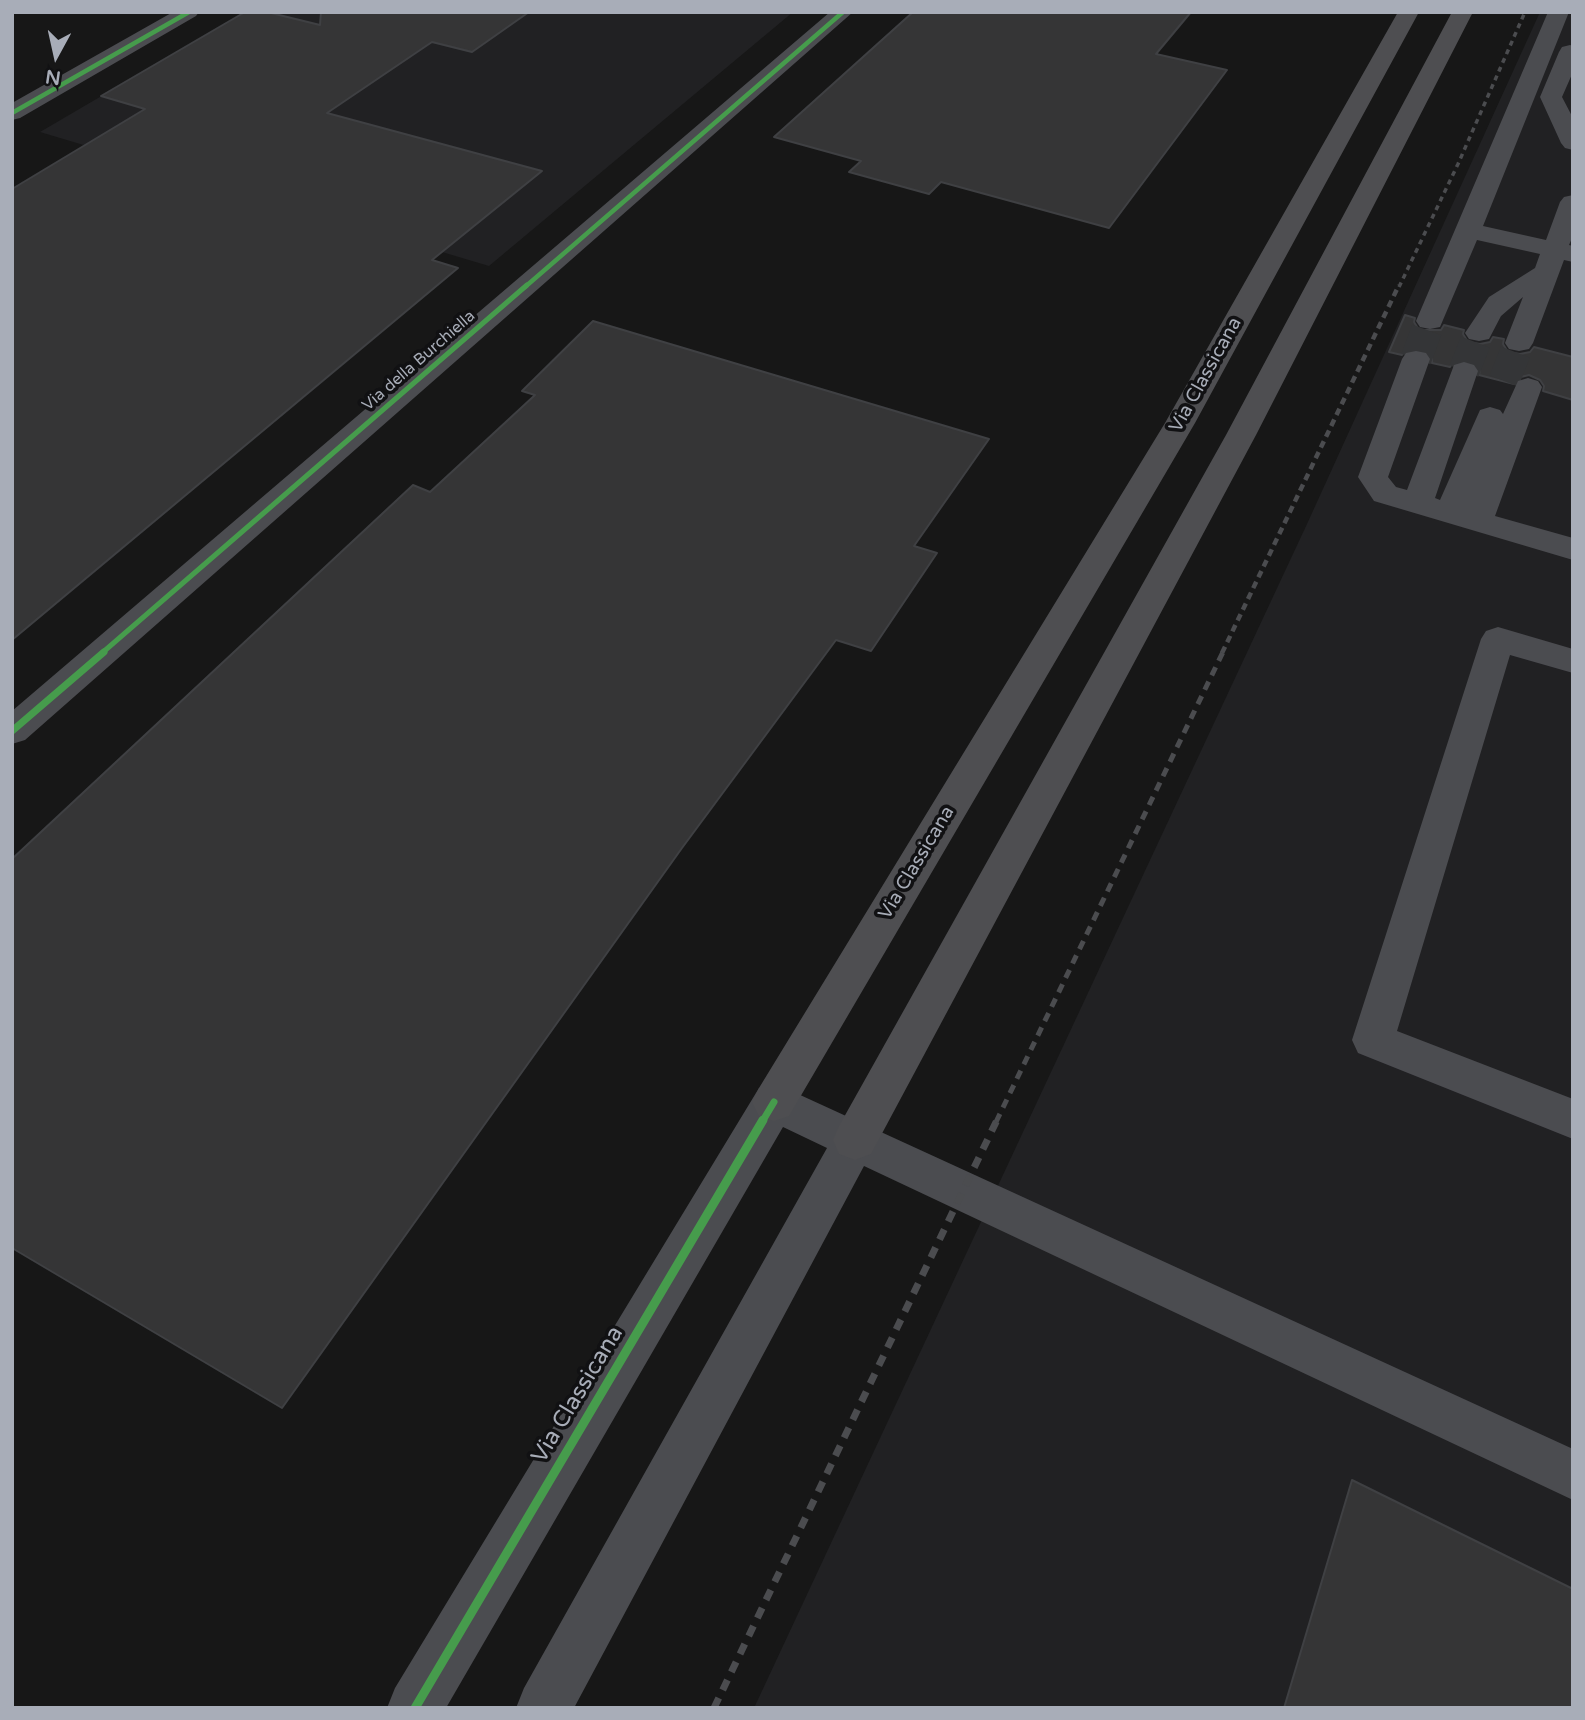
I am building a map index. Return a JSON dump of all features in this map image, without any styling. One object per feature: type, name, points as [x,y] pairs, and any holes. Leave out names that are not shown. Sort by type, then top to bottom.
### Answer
[{"type":"highway","name":"Via Classicana","points":[[774,1102],[1180,423],[1394,27],[1409,12]]},
{"type":"highway","points":[[855,1140],[1241,435],[1462,12]]},
{"type":"street","points":[[12,113],[189,12]]},
{"type":"street","name":"Via della Burchiella","points":[[12,731],[843,12]]},
{"type":"street","points":[[1430,321],[1559,12]]},
{"type":"street","points":[[1573,47],[1551,97],[1573,143]]},
{"type":"street","points":[[1573,88],[1567,103],[1573,115]]},
{"type":"street","points":[[1530,346],[1562,258],[1573,202]]},
{"type":"street","points":[[1468,230],[1562,258]]},
{"type":"street","points":[[1479,333],[1485,314],[1504,297],[1562,258]]},
{"type":"street","points":[[1416,359],[1373,477],[1385,494],[1573,549]]},
{"type":"street","points":[[1417,505],[1464,371]]},
{"type":"street","points":[[1464,517],[1516,384]]},
{"type":"street","points":[[1573,661],[1497,639],[1373,1040],[1573,1119]]},
{"type":"street","points":[[774,1102],[1573,1475]]},
{"type":"street","name":"Via Classicana","points":[[415,1708],[774,1102]]},
{"type":"street","points":[[544,1708],[855,1140]]},
{"type":"shaded area","points":[[245,12],[793,12],[489,266],[40,132]]},
{"type":"shaded area","points":[[1540,12],[1573,12],[1573,1708],[754,1708],[1307,524]]},
{"type":"building","points":[[245,12],[267,12],[320,25],[321,12],[529,12],[472,52],[432,42],[327,113],[542,171],[432,260],[458,268],[12,640],[12,189],[145,109],[101,96]]},
{"type":"building","points":[[913,12],[1191,12],[1156,54],[1227,70],[1109,228],[941,182],[929,194],[849,172],[861,161],[774,137]]},
{"type":"building","points":[[1405,315],[1415,318],[1414,322],[1419,330],[1441,330],[1444,325],[1464,330],[1463,334],[1468,342],[1480,344],[1490,342],[1493,337],[1504,339],[1503,344],[1508,352],[1520,354],[1530,352],[1534,347],[1573,357],[1573,400],[1543,391],[1544,386],[1540,380],[1529,375],[1517,378],[1514,384],[1479,375],[1480,370],[1476,364],[1465,359],[1453,362],[1450,367],[1432,363],[1427,350],[1405,350],[1402,355],[1389,352]]},
{"type":"building","points":[[593,321],[989,439],[914,546],[937,553],[871,651],[836,640],[682,848],[282,1408],[12,1248],[12,859],[413,485],[430,492],[535,395],[522,391]]},
{"type":"building","points":[[1352,1480],[1573,1589],[1573,1708],[1284,1708]]},
{"type":"tunnel","points":[[1416,359],[1430,321]]},
{"type":"tunnel","points":[[1464,371],[1479,333]]},
{"type":"tunnel","points":[[1504,381],[1519,343]]},
{"type":"railway","points":[[1399,287],[1458,164],[1525,12]]},
{"type":"railway","points":[[1222,653],[1399,285]]},
{"type":"railway","points":[[996,1122],[1223,652]]},
{"type":"railway","points":[[714,1708],[997,1120]]},
{"type":"cycle path","points":[[12,113],[189,12]]},
{"type":"cycle path","points":[[12,731],[843,12]]},
{"type":"cycle path","points":[[415,1708],[774,1102]]}]
